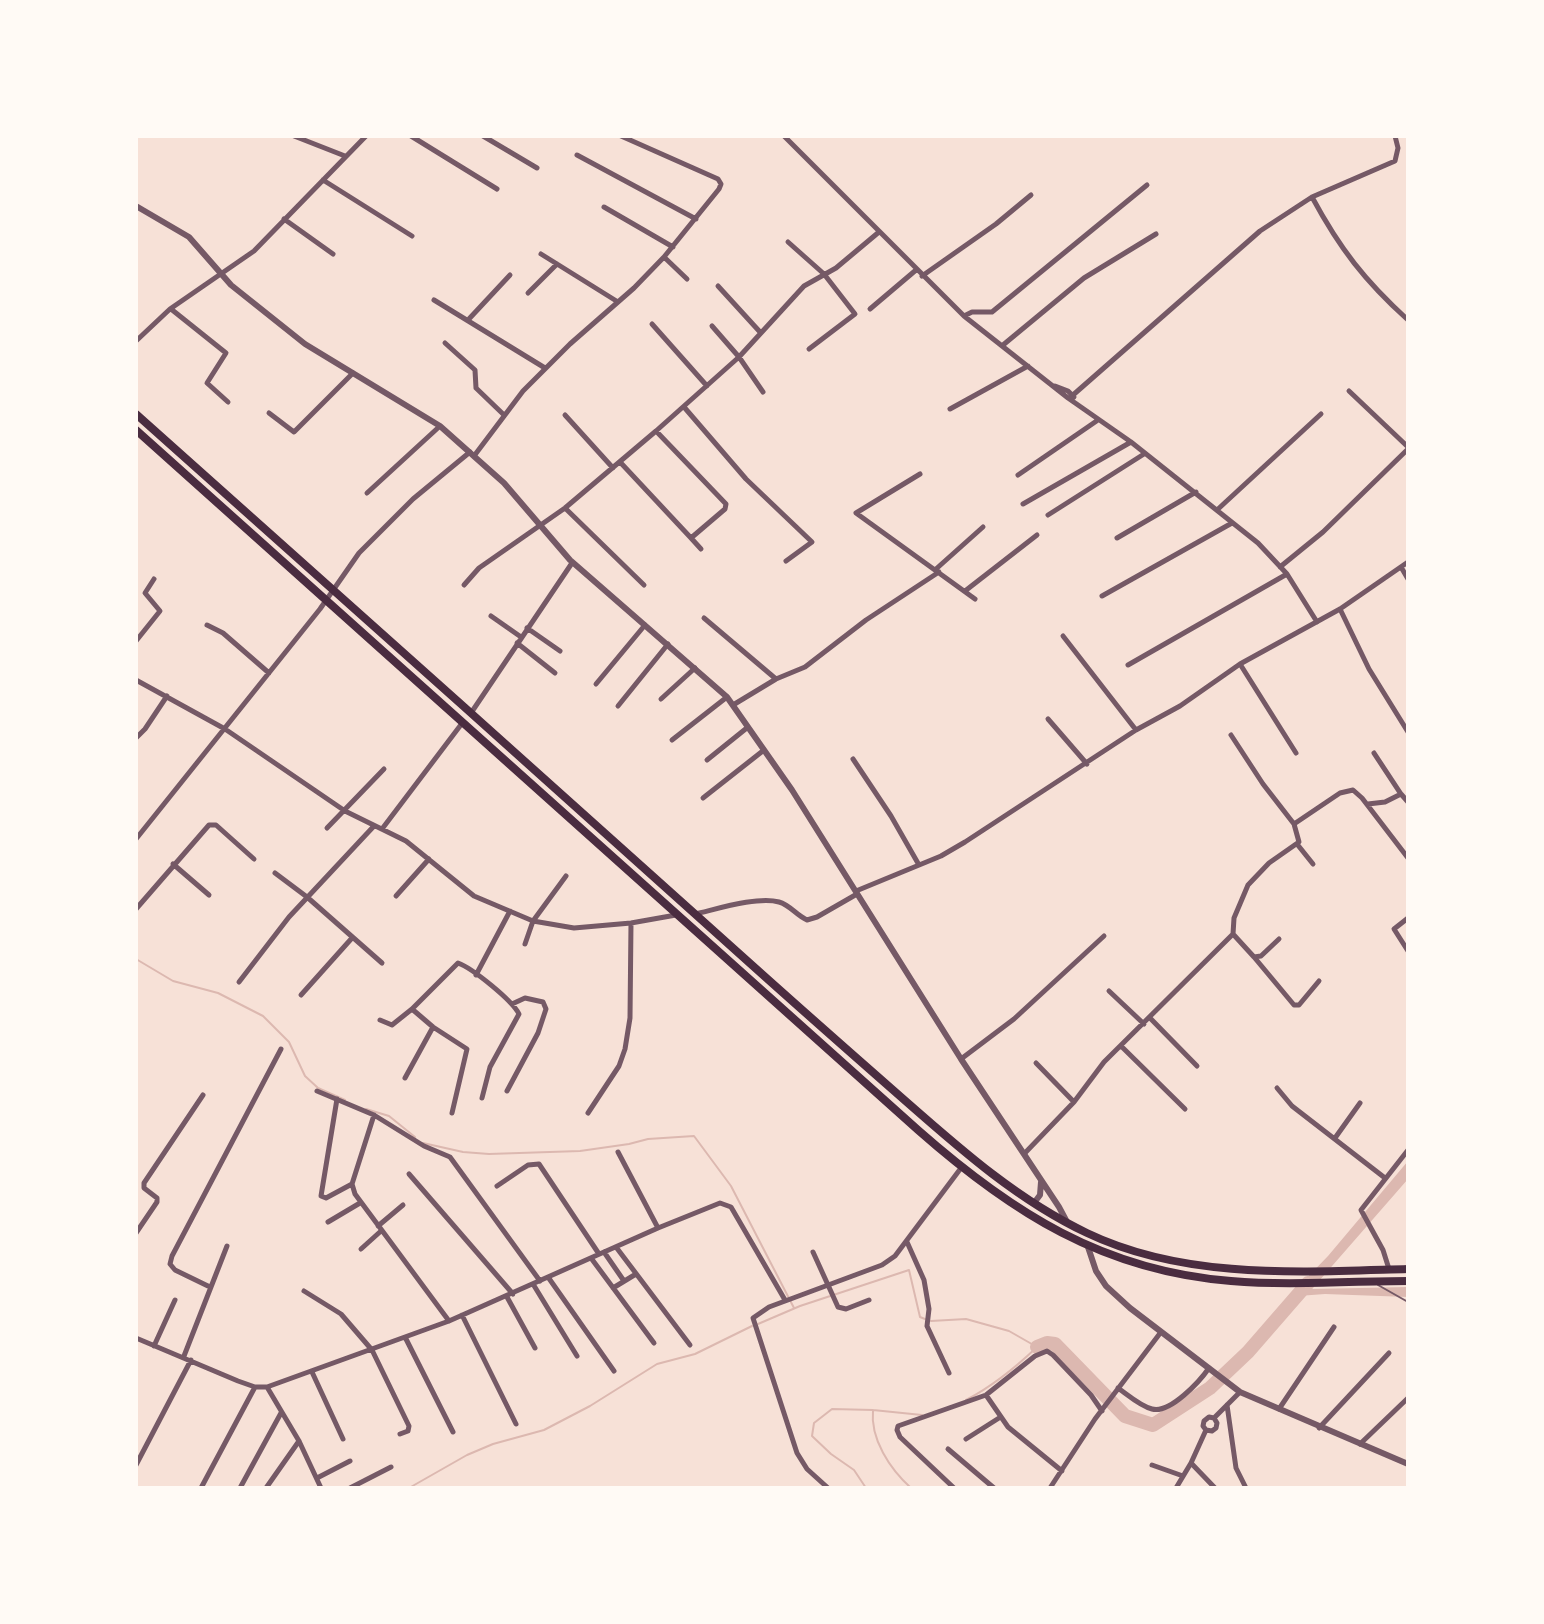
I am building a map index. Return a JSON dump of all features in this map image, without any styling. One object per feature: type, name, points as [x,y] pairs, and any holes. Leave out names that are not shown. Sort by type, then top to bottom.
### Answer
[{"type":"highway","points":[[136,414],[967,1155],[1034,1203],[1090,1235],[1174,1261],[1232,1269],[1408,1269]]},
{"type":"highway","points":[[136,430],[961,1168],[1012,1206],[1088,1247],[1134,1264],[1193,1277],[1234,1282],[1408,1281]]},
{"type":"highway","points":[[749,978],[757,969]]},
{"type":"street","points":[[294,136],[346,157]]},
{"type":"street","points":[[136,341],[170,309],[254,251],[366,136]]},
{"type":"street","points":[[411,136],[497,189]]},
{"type":"street","points":[[483,136],[537,168]]},
{"type":"street","points":[[136,839],[379,531],[423,490],[472,454],[545,368],[664,257],[719,189],[721,184],[718,179],[621,136]]},
{"type":"street","points":[[784,136],[964,316],[1196,492],[1258,543],[1287,574],[1317,622]]},
{"type":"street","points":[[1073,395],[1260,231],[1312,197],[1395,161],[1398,148],[1395,136]]},
{"type":"street","points":[[577,155],[696,219]]},
{"type":"street","points":[[323,180],[412,236]]},
{"type":"street","points":[[964,316],[972,312],[992,312],[1147,185]]},
{"type":"street","points":[[922,276],[996,224],[1031,195]]},
{"type":"street","points":[[1312,197],[1345,255],[1408,320]]},
{"type":"street","points":[[136,206],[189,237],[247,298],[305,344],[440,426],[504,483],[572,563],[727,697],[765,749],[1067,1222]]},
{"type":"street","points":[[604,207],[673,247]]},
{"type":"street","points":[[284,219],[333,254]]},
{"type":"street","points":[[464,585],[479,568],[565,508],[684,407],[739,357],[804,286],[851,257],[879,232]]},
{"type":"street","points":[[1003,345],[1084,278],[1156,234]]},
{"type":"street","points":[[788,242],[824,274],[855,314],[809,349]]},
{"type":"street","points":[[541,254],[618,302]]},
{"type":"street","points":[[664,257],[687,279]]},
{"type":"street","points":[[528,293],[557,264]]},
{"type":"street","points":[[870,309],[916,270]]},
{"type":"street","points":[[468,320],[510,275]]},
{"type":"street","points":[[718,286],[760,332]]},
{"type":"street","points":[[434,300],[545,368]]},
{"type":"street","points":[[170,309],[226,353],[207,383],[228,402]]},
{"type":"street","points":[[652,324],[707,386]]},
{"type":"street","points":[[712,326],[739,357],[763,392]]},
{"type":"street","points":[[445,343],[474,368],[477,389],[503,414]]},
{"type":"street","points":[[950,409],[1028,366]]},
{"type":"street","points":[[269,413],[294,432],[353,373]]},
{"type":"street","points":[[1051,384],[1073,395],[1077,404]]},
{"type":"street","points":[[1280,567],[1344,513],[1408,448],[1349,391]]},
{"type":"street","points":[[684,407],[746,479],[812,542],[786,561]]},
{"type":"street","points":[[1217,510],[1321,414]]},
{"type":"street","points":[[565,415],[613,468]]},
{"type":"street","points":[[1018,475],[1098,420]]},
{"type":"street","points":[[367,493],[440,426]]},
{"type":"street","points":[[656,431],[727,506],[691,538]]},
{"type":"street","points":[[1023,504],[1131,442]]},
{"type":"street","points":[[1048,515],[1144,454]]},
{"type":"street","points":[[620,462],[701,549]]},
{"type":"street","points":[[920,474],[856,513],[975,599]]},
{"type":"street","points":[[1117,538],[1196,492]]},
{"type":"street","points":[[565,508],[644,585]]},
{"type":"street","points":[[1102,596],[1232,523]]},
{"type":"street","points":[[733,705],[776,679],[810,664],[937,570],[983,527]]},
{"type":"street","points":[[965,591],[1037,535]]},
{"type":"street","points":[[694,914],[732,905],[775,901],[807,920],[817,917],[856,892],[965,842],[1136,730],[1180,706],[1240,664],[1340,609],[1408,562]]},
{"type":"street","points":[[471,713],[572,563]]},
{"type":"street","points":[[1401,567],[1408,579]]},
{"type":"street","points":[[1128,665],[1287,574]]},
{"type":"street","points":[[136,641],[160,611],[145,593],[154,579]]},
{"type":"street","points":[[1340,609],[1374,679],[1408,732]]},
{"type":"street","points":[[491,616],[555,673]]},
{"type":"street","points":[[704,618],[776,679]]},
{"type":"street","points":[[207,625],[223,633],[269,673]]},
{"type":"street","points":[[596,684],[645,625]]},
{"type":"street","points":[[527,628],[560,651]]},
{"type":"street","points":[[1063,636],[1136,730]]},
{"type":"street","points":[[618,706],[668,644]]},
{"type":"street","points":[[1240,664],[1296,753]]},
{"type":"street","points":[[661,699],[695,668]]},
{"type":"street","points":[[136,680],[225,729],[345,811],[406,841],[474,896],[533,921],[574,928],[677,915]]},
{"type":"street","points":[[136,738],[167,696]]},
{"type":"street","points":[[672,740],[727,697]]},
{"type":"street","points":[[1048,719],[1087,764]]},
{"type":"street","points":[[382,829],[463,722]]},
{"type":"street","points":[[707,760],[749,726]]},
{"type":"street","points":[[1024,1154],[1074,1102],[1094,1072],[1233,934],[1234,918],[1248,885],[1269,863],[1297,844],[1299,835],[1294,824],[1231,735]]},
{"type":"street","points":[[703,798],[765,749]]},
{"type":"street","points":[[1374,753],[1408,802]]},
{"type":"street","points":[[853,759],[919,865]]},
{"type":"street","points":[[327,828],[384,769]]},
{"type":"street","points":[[1294,824],[1348,790],[1358,793],[1408,858]]},
{"type":"street","points":[[1367,804],[1385,802],[1401,794]]},
{"type":"street","points":[[136,909],[173,864],[212,824],[254,859]]},
{"type":"street","points":[[239,982],[307,897],[374,826]]},
{"type":"street","points":[[1297,844],[1313,864]]},
{"type":"street","points":[[396,896],[429,859]]},
{"type":"street","points":[[173,864],[209,895]]},
{"type":"street","points":[[275,873],[382,963]]},
{"type":"street","points":[[525,944],[533,921],[566,876]]},
{"type":"street","points":[[476,975],[510,911]]},
{"type":"street","points":[[1408,918],[1394,929],[1408,951]]},
{"type":"street","points":[[588,1113],[619,1066],[625,1049],[630,1018],[631,923]]},
{"type":"street","points":[[1233,934],[1294,1005],[1299,1005],[1319,981]]},
{"type":"street","points":[[961,1059],[1014,1019],[1104,936]]},
{"type":"street","points":[[301,995],[352,938]]},
{"type":"street","points":[[1254,957],[1261,956],[1279,939]]},
{"type":"street","points":[[380,1020],[392,1025],[412,1009],[454,965],[461,963],[512,1004],[519,1017],[490,1067],[482,1098]]},
{"type":"street","points":[[1109,991],[1144,1024]]},
{"type":"street","points":[[507,1091],[538,1033],[546,1009],[543,1002],[525,998],[512,1004]]},
{"type":"street","points":[[412,1009],[468,1051],[452,1113]]},
{"type":"street","points":[[1150,1018],[1197,1066]]},
{"type":"street","points":[[405,1078],[433,1027]]},
{"type":"street","points":[[1121,1046],[1185,1109]]},
{"type":"street","points":[[210,1287],[172,1267],[172,1256],[281,1049]]},
{"type":"street","points":[[1036,1063],[1074,1102]]},
{"type":"street","points":[[1277,1088],[1292,1106],[1385,1178]]},
{"type":"street","points":[[317,1091],[374,1115],[424,1146],[450,1157],[536,1283],[577,1356]]},
{"type":"street","points":[[136,1233],[157,1202],[157,1198],[144,1188],[144,1183],[203,1095]]},
{"type":"street","points":[[337,1099],[321,1196],[326,1198],[352,1184]]},
{"type":"street","points":[[1335,1138],[1360,1103]]},
{"type":"street","points":[[374,1115],[352,1184],[360,1203],[449,1321]]},
{"type":"street","points":[[1389,1269],[1383,1250],[1361,1214],[1367,1200],[1408,1150]]},
{"type":"street","points":[[618,1152],[658,1228]]},
{"type":"street","points":[[497,1186],[528,1165],[539,1164],[624,1281]]},
{"type":"street","points":[[828,1488],[807,1469],[797,1453],[753,1318],[788,1299],[882,1265],[895,1256],[961,1168]]},
{"type":"street","points":[[409,1174],[510,1295],[535,1348]]},
{"type":"street","points":[[1034,1203],[1042,1188],[1041,1179]]},
{"type":"street","points":[[328,1222],[360,1203]]},
{"type":"street","points":[[137,1339],[255,1387],[267,1387],[449,1321],[709,1206],[725,1203],[731,1207],[788,1299]]},
{"type":"street","points":[[361,1249],[403,1205]]},
{"type":"street","points":[[907,1242],[921,1270],[929,1309],[927,1326],[949,1373]]},
{"type":"street","points":[[184,1356],[227,1246]]},
{"type":"street","points":[[616,1247],[690,1345]]},
{"type":"street","points":[[1088,1247],[1096,1271],[1106,1286],[1240,1392],[1408,1464]]},
{"type":"street","points":[[813,1252],[838,1307],[844,1309],[869,1300]]},
{"type":"street","points":[[591,1258],[654,1343]]},
{"type":"street","points":[[613,1288],[636,1274]]},
{"type":"street","points":[[548,1277],[614,1371]]},
{"type":"street","points":[[304,1291],[341,1314],[372,1350],[409,1426],[408,1431],[400,1434]]},
{"type":"street","points":[[154,1346],[175,1300]]},
{"type":"street","points":[[462,1315],[516,1424]]},
{"type":"street","points":[[1279,1410],[1334,1327]]},
{"type":"street","points":[[1050,1488],[1102,1410],[1161,1332]]},
{"type":"street","points":[[405,1337],[453,1432]]},
{"type":"street","points":[[954,1488],[900,1437],[897,1427],[986,1395],[1035,1356],[1047,1351],[1102,1410]]},
{"type":"street","points":[[1319,1428],[1389,1353]]},
{"type":"street","points":[[136,1465],[191,1360]]},
{"type":"street","points":[[1118,1388],[1151,1409],[1159,1410],[1193,1388],[1211,1370]]},
{"type":"street","points":[[312,1372],[343,1439]]},
{"type":"street","points":[[201,1488],[255,1387]]},
{"type":"street","points":[[267,1387],[299,1441],[321,1488]]},
{"type":"street","points":[[1206,1430],[1204,1421],[1214,1418],[1240,1392]]},
{"type":"street","points":[[986,1395],[999,1418],[1062,1471]]},
{"type":"street","points":[[1359,1444],[1408,1398]]},
{"type":"street","points":[[1227,1405],[1236,1468],[1246,1488]]},
{"type":"street","points":[[240,1488],[282,1412]]},
{"type":"street","points":[[966,1439],[999,1418]]},
{"type":"street","points":[[1206,1430],[1216,1428],[1214,1418]]},
{"type":"street","points":[[1176,1488],[1206,1430]]},
{"type":"street","points":[[266,1488],[299,1441]]},
{"type":"street","points":[[948,1449],[994,1488]]},
{"type":"street","points":[[317,1478],[350,1461]]},
{"type":"street","points":[[1191,1463],[1215,1488]]},
{"type":"street","points":[[1152,1465],[1183,1476]]},
{"type":"street","points":[[350,1488],[391,1467]]},
{"type":"lane","points":[[1378,1285],[1408,1302]]},
{"type":"shaded area","points":[[1408,1161],[1408,1179],[1312,1289],[1408,1287],[1408,1297],[1298,1296],[1295,1290],[1328,1256]]},
{"type":"waterway","points":[[136,959],[173,981],[218,993],[263,1016],[289,1042],[305,1076],[318,1088],[345,1100]]},
{"type":"waterway","points":[[366,1109],[389,1116],[415,1137]]},
{"type":"waterway","points":[[423,1143],[489,1154],[580,1151],[648,1139],[694,1136],[731,1186],[794,1308]]},
{"type":"waterway","points":[[758,1324],[800,1306],[909,1270],[920,1317],[925,1319]]},
{"type":"waterway","points":[[1037,1347],[1055,1344],[1125,1416],[1153,1425],[1210,1388],[1248,1352],[1308,1283]]},
{"type":"waterway","points":[[931,1321],[966,1319],[1009,1331],[1037,1347],[1003,1376],[966,1400]]},
{"type":"waterway","points":[[409,1488],[467,1455],[493,1444],[544,1430],[590,1406],[657,1364],[695,1354],[752,1326]]},
{"type":"waterway","points":[[866,1488],[854,1470],[812,1436],[814,1423],[832,1409],[922,1415]]},
{"type":"waterway","points":[[873,1410],[875,1432],[883,1453],[911,1488]]}]
